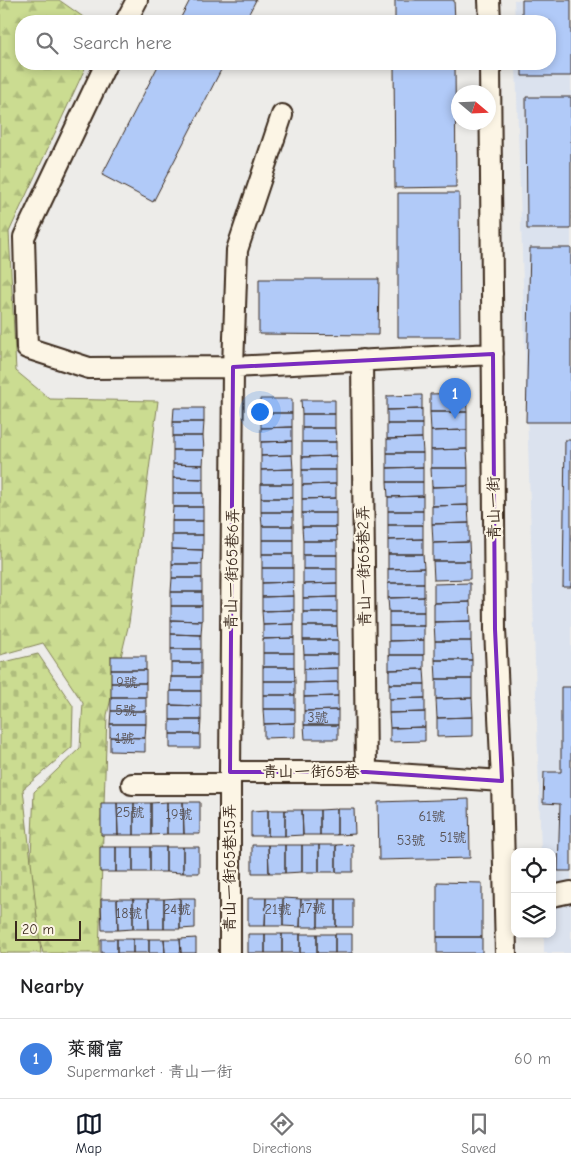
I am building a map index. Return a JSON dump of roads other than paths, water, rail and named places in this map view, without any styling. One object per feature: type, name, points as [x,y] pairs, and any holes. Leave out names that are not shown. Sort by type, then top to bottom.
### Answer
[{"type":"street","points":[[129,15],[137,0]]},
{"type":"street","points":[[489,0],[490,15]]},
{"type":"street","points":[[103,70],[24,236],[27,348],[90,368],[233,367],[493,354]]},
{"type":"street","name":"青山一街","points":[[490,70],[495,629],[510,903],[506,953]]},
{"type":"street","name":"青山一街65巷6弄","points":[[230,778],[233,367],[237,250],[282,115]]},
{"type":"street","name":"青山一街65巷2弄","points":[[362,360],[366,772]]},
{"type":"street","name":"青山一街65巷","points":[[132,784],[366,772],[502,781]]},
{"type":"street","name":"青山一街65巷15弄","points":[[230,778],[230,953]]},
{"type":"street","points":[[556,895],[571,892]]},
{"type":"place","name":"萊爾富","points":[[455,419]]}]
